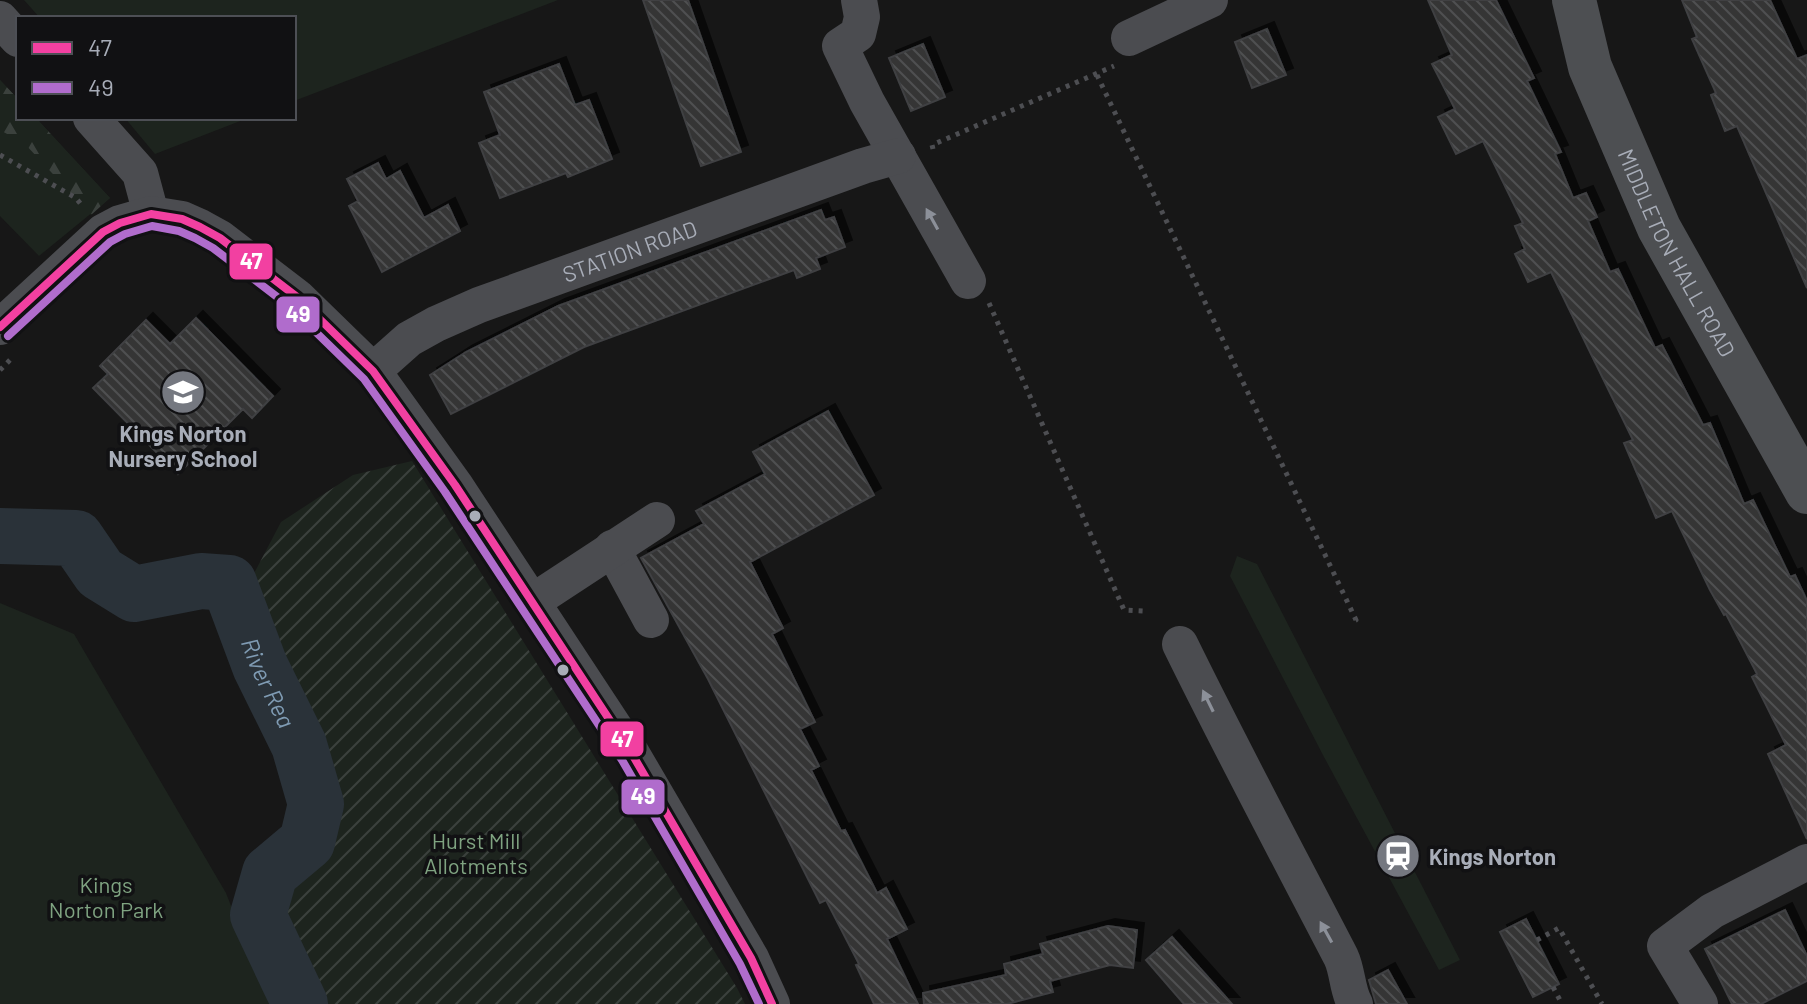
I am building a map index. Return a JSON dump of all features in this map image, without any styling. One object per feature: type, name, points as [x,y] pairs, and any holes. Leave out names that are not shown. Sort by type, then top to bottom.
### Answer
[{"type":"main road","name":"MIDDLETON HALL ROAD","points":[[1574,0],[1590,67],[1659,228],[1807,492]]},
{"type":"street","points":[[859,0],[862,17],[858,34],[840,46],[867,102],[976,286]]},
{"type":"street","points":[[1129,38],[1210,0]]},
{"type":"street","points":[[0,19],[16,37]]},
{"type":"street","points":[[93,120],[140,173],[151,214]]},
{"type":"street","name":"STATION ROAD","points":[[373,371],[409,339],[479,305],[898,156]]},
{"type":"street","points":[[0,327],[103,232],[127,220],[151,214],[182,219],[220,238],[297,297],[373,371],[455,485],[632,754],[751,958],[772,1004]]},
{"type":"street","points":[[532,602],[657,520]]},
{"type":"street","points":[[612,548],[651,620]]},
{"type":"street","points":[[1180,644],[1342,961],[1355,1004]]},
{"type":"street","points":[[1700,1004],[1665,946],[1712,911],[1807,862]]},
{"type":"path","points":[[937,157],[932,145],[1097,75],[1354,621]]},
{"type":"path","points":[[0,155],[76,198],[103,232]]},
{"type":"path","points":[[976,286],[1124,610],[1143,611]]},
{"type":"path","points":[[1537,940],[1559,928],[1602,1004]]},
{"type":"path","points":[[1553,987],[1562,1004]]},
{"type":"green space","points":[[24,0],[558,0],[296,100],[296,16],[38,16]]},
{"type":"green space","points":[[0,80],[16,97],[16,120],[38,120],[110,198],[39,256],[0,216]]},
{"type":"green space","points":[[0,80],[16,97],[16,120],[38,120],[110,198],[91,215],[25,144],[0,130]]},
{"type":"green space","points":[[127,120],[243,120],[155,154]]},
{"type":"green space","name":"Hurst Mill Allotments","points":[[412,461],[745,1004],[316,1004],[278,906],[289,885],[317,851],[328,811],[322,775],[309,739],[271,658],[248,626],[247,587],[281,522],[353,475]]},
{"type":"green space","points":[[1237,556],[1257,564],[1460,960],[1439,970],[1230,576]]},
{"type":"green space","name":"Kings Norton Park","points":[[0,603],[74,634],[226,893],[269,1004],[0,1004]]},
{"type":"building","points":[[643,0],[688,0],[741,152],[701,166]]},
{"type":"building","points":[[1428,0],[1496,0],[1534,78],[1527,81],[1561,152],[1555,154],[1573,198],[1586,193],[1597,217],[1588,221],[1610,272],[1618,269],[1655,348],[1662,345],[1703,425],[1710,423],[1744,504],[1753,500],[1790,577],[1795,575],[1807,601],[1807,839],[1768,754],[1786,745],[1752,677],[1757,674],[1710,590],[1672,511],[1656,518],[1624,443],[1633,440],[1551,272],[1528,282],[1515,254],[1525,249],[1515,226],[1523,223],[1483,141],[1456,154],[1438,117],[1455,109],[1432,64],[1452,55]]},
{"type":"building","points":[[1682,0],[1770,0],[1797,59],[1807,55],[1807,288],[1737,126],[1725,131],[1711,95],[1716,93],[1692,39],[1697,37]]},
{"type":"building","points":[[1267,29],[1286,75],[1252,88],[1235,42]]},
{"type":"building","points":[[923,44],[945,97],[911,111],[889,58]]},
{"type":"building","points":[[559,64],[575,105],[589,100],[612,159],[568,177],[566,173],[500,198],[479,143],[500,135],[484,92]]},
{"type":"building","points":[[378,163],[386,179],[400,171],[424,218],[448,205],[460,231],[382,272],[349,206],[358,201],[347,179]]},
{"type":"building","points":[[821,210],[825,220],[834,217],[845,247],[816,258],[820,269],[797,278],[794,270],[584,347],[451,414],[430,375],[466,352],[558,306]]},
{"type":"building","name":"Kings Norton Nursery School","points":[[196,318],[273,396],[252,418],[243,409],[178,474],[93,388],[108,374],[100,366],[146,320],[170,344]]},
{"type":"building","points":[[828,411],[874,495],[750,562],[783,628],[772,634],[815,722],[800,729],[819,766],[811,770],[841,831],[845,830],[877,893],[886,888],[907,929],[887,939],[918,1004],[874,1004],[856,965],[859,964],[826,900],[820,903],[708,679],[641,558],[704,524],[696,511],[765,474],[753,452]]},
{"type":"building","points":[[1785,910],[1807,956],[1807,981],[1761,1004],[1732,1004],[1705,949]]},
{"type":"building","points":[[1526,919],[1559,984],[1533,997],[1500,932]]},
{"type":"building","points":[[1108,926],[1137,930],[1133,968],[1110,965],[1050,981],[1053,992],[1007,1004],[924,1004],[923,993],[1006,975],[1004,964],[1043,954],[1040,944]]},
{"type":"building","points":[[1172,937],[1232,1004],[1184,1004],[1146,960]]},
{"type":"building","points":[[1388,970],[1407,1004],[1376,1004],[1369,980]]},
{"type":"waterway","name":"River Rea","points":[[0,536],[76,538],[100,573],[134,594],[201,581],[229,583],[260,666],[299,745],[316,804],[307,842],[270,873],[258,915],[300,1004]]},
{"type":"transit line","name":"47","points":[[0,327],[103,232],[120,223],[151,214],[182,219],[220,238],[297,297],[373,371],[455,485],[632,754],[751,958],[772,1004]]},
{"type":"transit line","name":"49","points":[[8,336],[110,242],[152,226],[179,231],[213,248],[289,306],[364,379],[445,492],[622,760],[740,964],[759,1004]]},
{"type":"place","name":"Kings Norton Nursery School","points":[[183,392]]},
{"type":"place","name":"Kings Norton","points":[[1398,856]]}]
